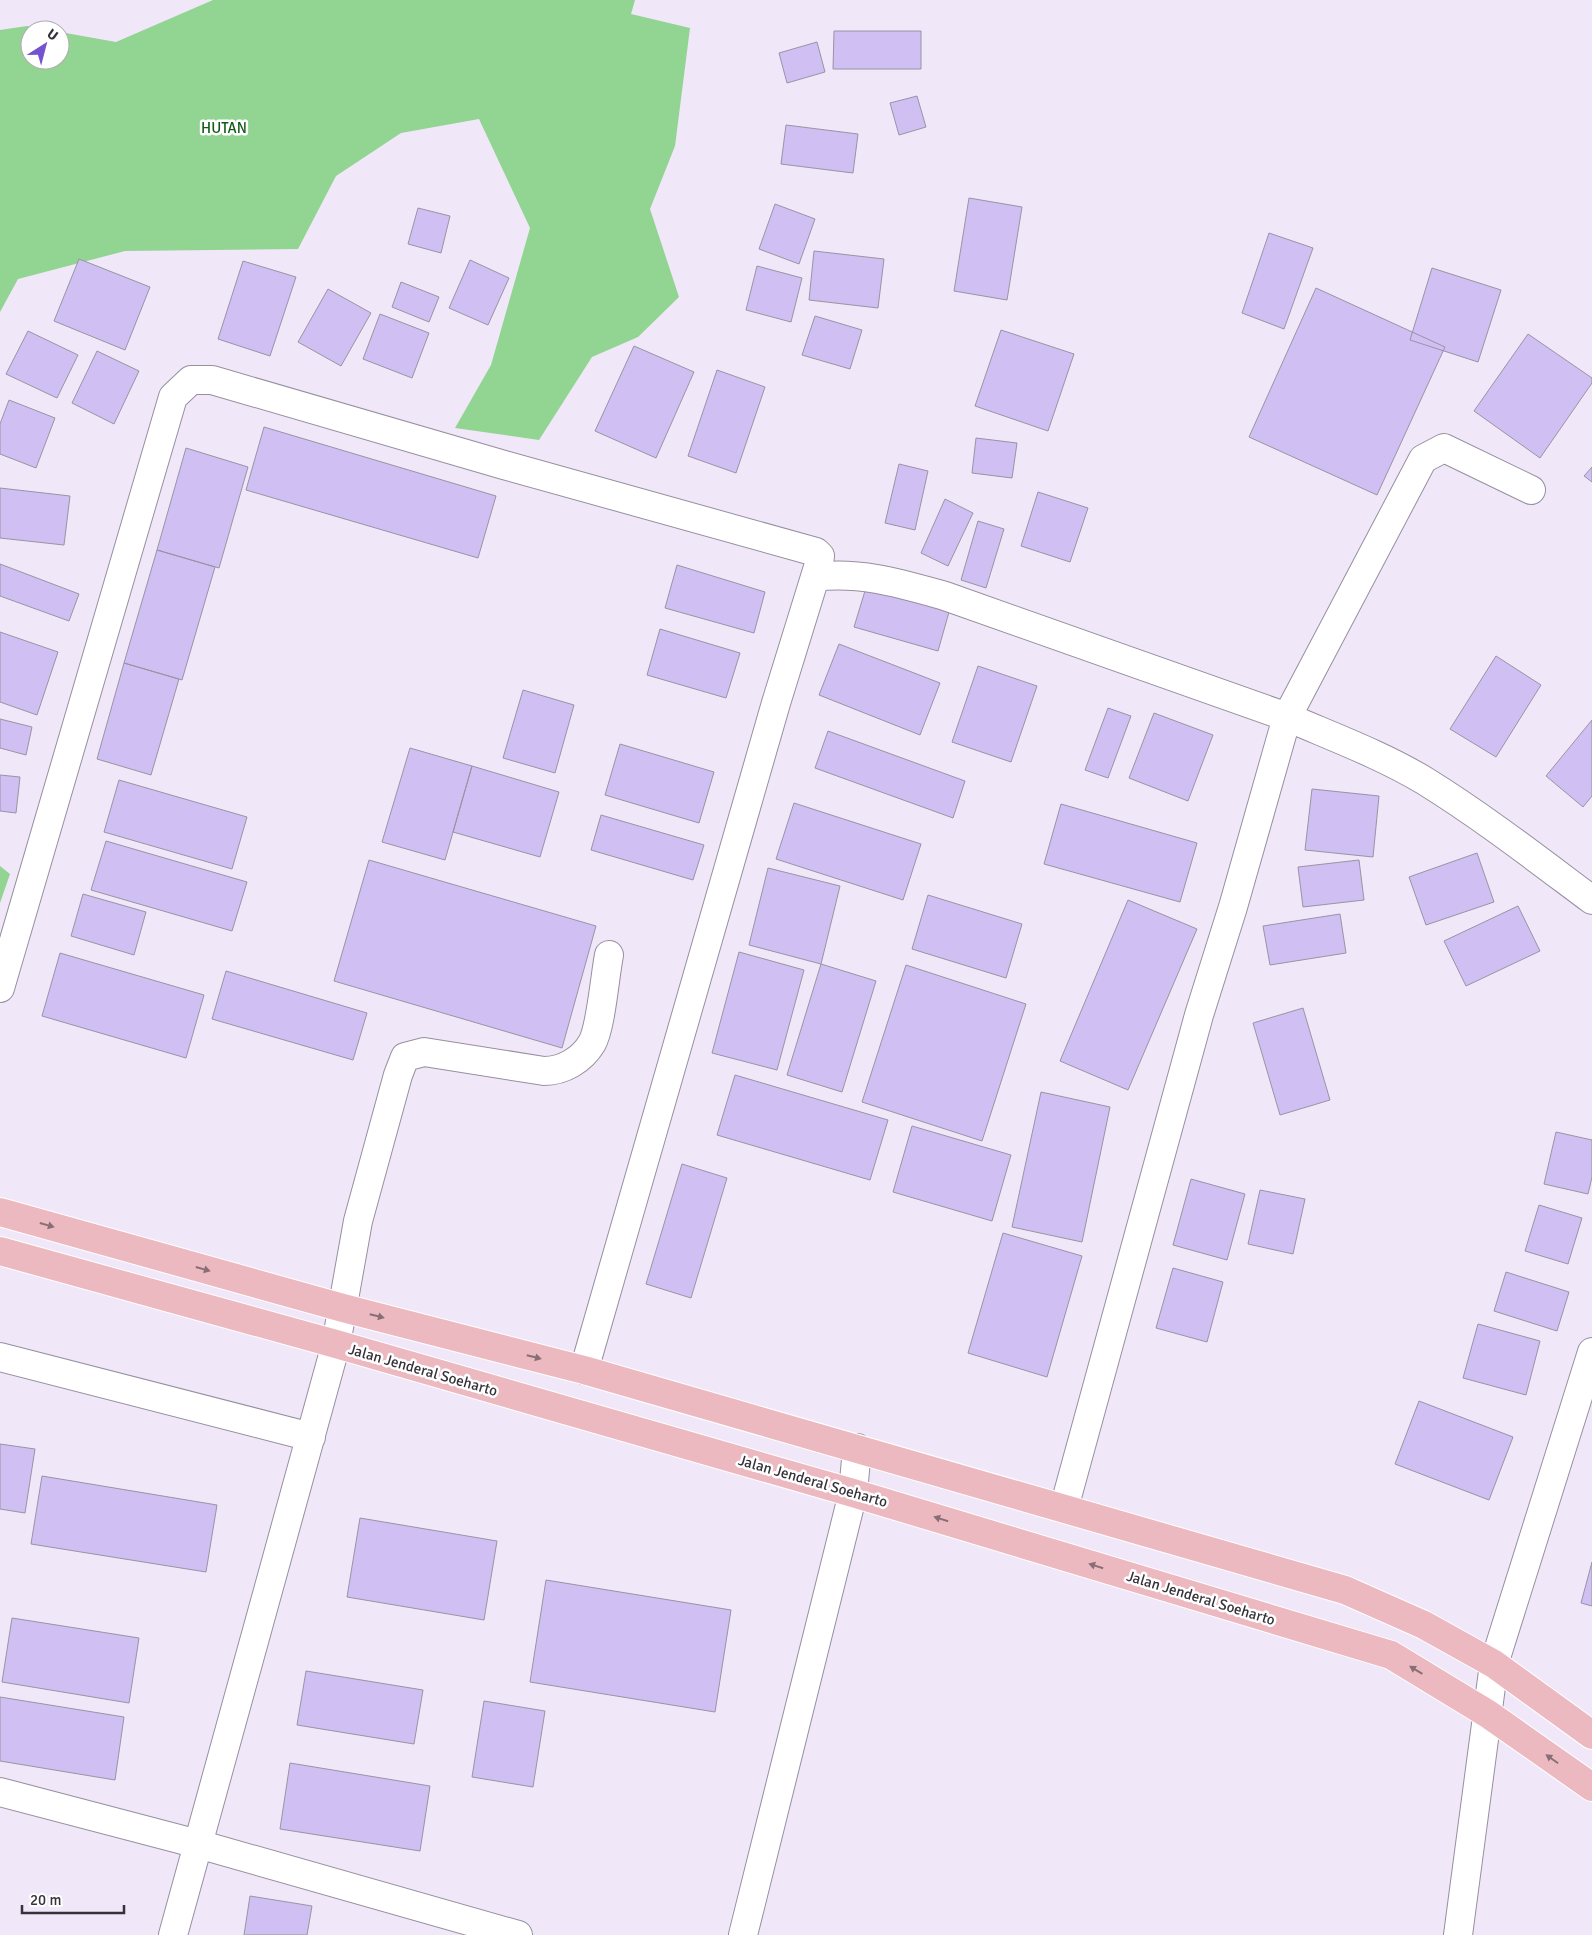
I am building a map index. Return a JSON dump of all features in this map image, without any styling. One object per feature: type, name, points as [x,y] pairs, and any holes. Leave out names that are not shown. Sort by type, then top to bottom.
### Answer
[{"type":"main road","points":[[0,1212],[343,1308],[584,1370],[1345,1590],[1424,1625],[1494,1664],[1592,1735]]},
{"type":"main road","name":"Jalan Jenderal Soeharto","points":[[0,1252],[336,1344],[853,1493],[1391,1655],[1488,1714],[1592,1787]]},
{"type":"street","points":[[0,988],[173,398],[191,380],[212,380],[504,465],[816,552],[820,556],[816,577],[776,703],[584,1370]]},
{"type":"street","points":[[1064,1508],[1199,1015],[1233,908],[1287,717],[1422,459],[1444,448],[1530,490]]},
{"type":"street","points":[[816,577],[853,575],[908,586],[945,596],[1287,717],[1356,747],[1423,780],[1517,844],[1592,900]]},
{"type":"street","points":[[173,1935],[336,1344],[358,1221],[398,1075],[405,1057],[424,1052],[544,1071],[555,1071],[573,1063],[592,1043],[609,955]]},
{"type":"street","points":[[1458,1935],[1494,1664],[1592,1352]]},
{"type":"street","points":[[0,1357],[310,1437]]},
{"type":"street","points":[[743,1935],[853,1493],[857,1448]]},
{"type":"street","points":[[0,1792],[198,1844],[518,1935]]},
{"type":"green space","name":"HUTAN","points":[[213,0],[635,0],[631,14],[690,28],[675,146],[650,209],[679,297],[638,337],[592,357],[539,440],[455,428],[491,365],[530,228],[479,119],[401,133],[336,176],[298,249],[125,251],[18,279],[0,312],[0,30],[20,27],[20,70],[70,70],[70,34],[116,42]]},
{"type":"green space","points":[[0,866],[10,874],[0,903]]},
{"type":"building","points":[[834,31],[921,31],[921,69],[833,69]]},
{"type":"building","points":[[817,42],[825,72],[787,83],[779,53]]},
{"type":"building","points":[[917,96],[926,127],[899,135],[890,103]]},
{"type":"building","points":[[786,125],[858,134],[853,173],[781,164]]},
{"type":"building","points":[[969,198],[1022,207],[1007,300],[954,291]]},
{"type":"building","points":[[775,204],[815,219],[799,264],[759,249]]},
{"type":"building","points":[[418,208],[450,216],[441,253],[408,244]]},
{"type":"building","points":[[1269,233],[1313,248],[1284,329],[1242,313]]},
{"type":"building","points":[[814,251],[884,259],[878,308],[809,300]]},
{"type":"building","points":[[79,259],[150,287],[125,350],[54,321]]},
{"type":"building","points":[[470,260],[509,278],[488,325],[449,308]]},
{"type":"building","points":[[243,261],[296,277],[270,356],[218,339]]},
{"type":"building","points":[[757,266],[802,278],[791,322],[746,310]]},
{"type":"building","points":[[1432,268],[1501,290],[1478,362],[1410,340]]},
{"type":"building","points":[[401,282],[439,297],[429,322],[392,307]]},
{"type":"building","points":[[1316,288],[1445,347],[1377,495],[1249,437]]},
{"type":"building","points":[[328,289],[371,313],[341,366],[298,342]]},
{"type":"building","points":[[380,314],[429,333],[412,378],[363,359]]},
{"type":"building","points":[[815,316],[862,330],[850,369],[802,355]]},
{"type":"building","points":[[1001,330],[1074,354],[1048,431],[975,406]]},
{"type":"building","points":[[28,331],[78,355],[57,398],[6,374]]},
{"type":"building","points":[[1528,334],[1592,378],[1592,383],[1540,458],[1474,411]]},
{"type":"building","points":[[634,346],[694,372],[656,458],[595,431]]},
{"type":"building","points":[[97,351],[139,371],[114,424],[72,403]]},
{"type":"building","points":[[717,370],[765,387],[736,473],[688,456]]},
{"type":"building","points":[[9,400],[55,418],[36,468],[0,454],[0,424]]},
{"type":"building","points":[[264,427],[496,496],[478,558],[246,490]]},
{"type":"building","points":[[976,438],[1017,443],[1012,478],[972,473]]},
{"type":"building","points":[[186,448],[248,467],[219,568],[157,550]]},
{"type":"building","points":[[899,464],[928,471],[915,530],[885,523]]},
{"type":"building","points":[[1592,467],[1592,482],[1584,476]]},
{"type":"building","points":[[0,488],[70,496],[64,545],[0,538]]},
{"type":"building","points":[[1038,492],[1088,508],[1070,562],[1021,546]]},
{"type":"building","points":[[945,499],[973,513],[948,566],[921,553]]},
{"type":"building","points":[[978,521],[1004,529],[986,588],[961,580]]},
{"type":"building","points":[[157,550],[215,567],[182,680],[124,663]]},
{"type":"building","points":[[0,564],[79,594],[69,621],[0,596]]},
{"type":"building","points":[[677,565],[765,592],[754,633],[665,608]]},
{"type":"building","points":[[868,581],[951,605],[938,651],[854,627]]},
{"type":"building","points":[[660,629],[740,653],[726,698],[647,675]]},
{"type":"building","points":[[0,632],[58,652],[37,715],[0,702]]},
{"type":"building","points":[[839,644],[940,683],[920,735],[819,695]]},
{"type":"building","points":[[1496,656],[1541,685],[1496,757],[1450,729]]},
{"type":"building","points":[[124,663],[179,679],[151,775],[97,759]]},
{"type":"building","points":[[978,666],[1037,686],[1011,762],[952,742]]},
{"type":"building","points":[[523,690],[574,705],[555,773],[503,758]]},
{"type":"building","points":[[1108,708],[1131,716],[1108,778],[1085,770]]},
{"type":"building","points":[[1154,713],[1213,735],[1188,801],[1129,778]]},
{"type":"building","points":[[0,719],[32,727],[26,755],[0,748]]},
{"type":"building","points":[[1592,720],[1592,796],[1583,807],[1546,776]]},
{"type":"building","points":[[828,731],[965,781],[953,818],[815,768]]},
{"type":"building","points":[[620,744],[714,772],[699,823],[605,795]]},
{"type":"building","points":[[410,748],[472,766],[445,860],[382,842]]},
{"type":"building","points":[[472,766],[559,792],[540,857],[453,832]]},
{"type":"building","points":[[0,775],[20,777],[16,813],[0,811]]},
{"type":"building","points":[[119,780],[247,817],[232,869],[104,832]]},
{"type":"building","points":[[1312,789],[1379,796],[1373,857],[1305,850]]},
{"type":"building","points":[[794,803],[921,844],[903,900],[776,859]]},
{"type":"building","points":[[1061,804],[1197,843],[1180,902],[1044,864]]},
{"type":"building","points":[[601,815],[704,845],[693,880],[591,850]]},
{"type":"building","points":[[106,841],[247,882],[232,931],[91,890]]},
{"type":"building","points":[[1477,853],[1494,902],[1426,925],[1409,877]]},
{"type":"building","points":[[369,860],[596,926],[562,1048],[334,981]]},
{"type":"building","points":[[1359,860],[1364,900],[1303,907],[1298,867]]},
{"type":"building","points":[[768,868],[840,886],[821,964],[749,945]]},
{"type":"building","points":[[83,894],[146,912],[134,955],[71,936]]},
{"type":"building","points":[[928,895],[1022,924],[1006,978],[912,949]]},
{"type":"building","points":[[1128,900],[1197,929],[1128,1090],[1060,1061]]},
{"type":"building","points":[[1518,906],[1540,951],[1466,986],[1444,941]]},
{"type":"building","points":[[1340,914],[1346,953],[1270,965],[1263,926]]},
{"type":"building","points":[[739,952],[804,970],[777,1070],[712,1053]]},
{"type":"building","points":[[60,953],[204,995],[186,1058],[42,1016]]},
{"type":"building","points":[[821,964],[876,981],[842,1092],[787,1075]]},
{"type":"building","points":[[906,965],[1026,1004],[982,1141],[862,1102]]},
{"type":"building","points":[[226,971],[367,1013],[353,1060],[212,1019]]},
{"type":"building","points":[[1303,1008],[1330,1100],[1280,1115],[1253,1023]]},
{"type":"building","points":[[735,1075],[888,1120],[870,1180],[717,1135]]},
{"type":"building","points":[[1041,1092],[1110,1107],[1082,1242],[1012,1227]]},
{"type":"building","points":[[912,1126],[1011,1155],[992,1221],[893,1192]]},
{"type":"building","points":[[1556,1132],[1592,1140],[1592,1177],[1588,1194],[1544,1184]]},
{"type":"building","points":[[682,1164],[727,1178],[691,1298],[646,1284]]},
{"type":"building","points":[[1191,1179],[1245,1194],[1227,1260],[1173,1245]]},
{"type":"building","points":[[1260,1190],[1305,1199],[1293,1254],[1248,1244]]},
{"type":"building","points":[[1539,1205],[1582,1218],[1568,1264],[1525,1251]]},
{"type":"building","points":[[1003,1233],[1082,1256],[1047,1377],[968,1353]]},
{"type":"building","points":[[1173,1268],[1223,1282],[1207,1342],[1156,1328]]},
{"type":"building","points":[[1506,1272],[1569,1292],[1557,1331],[1494,1311]]},
{"type":"building","points":[[1478,1324],[1540,1341],[1526,1395],[1463,1378]]},
{"type":"building","points":[[1419,1401],[1513,1437],[1489,1500],[1395,1464]]},
{"type":"building","points":[[0,1444],[35,1449],[25,1513],[0,1509]]},
{"type":"building","points":[[42,1476],[217,1505],[206,1572],[31,1544]]},
{"type":"building","points":[[360,1518],[497,1541],[484,1620],[347,1597]]},
{"type":"building","points":[[1592,1562],[1592,1606],[1581,1603]]},
{"type":"building","points":[[546,1580],[731,1610],[715,1712],[530,1682]]},
{"type":"building","points":[[12,1618],[139,1638],[129,1703],[2,1682]]},
{"type":"building","points":[[306,1671],[423,1690],[414,1744],[297,1725]]},
{"type":"building","points":[[0,1697],[124,1717],[115,1780],[0,1761]]},
{"type":"building","points":[[484,1701],[545,1711],[533,1787],[472,1777]]},
{"type":"building","points":[[290,1763],[430,1786],[420,1851],[280,1829]]},
{"type":"building","points":[[250,1896],[312,1906],[307,1935],[244,1935]]}]
